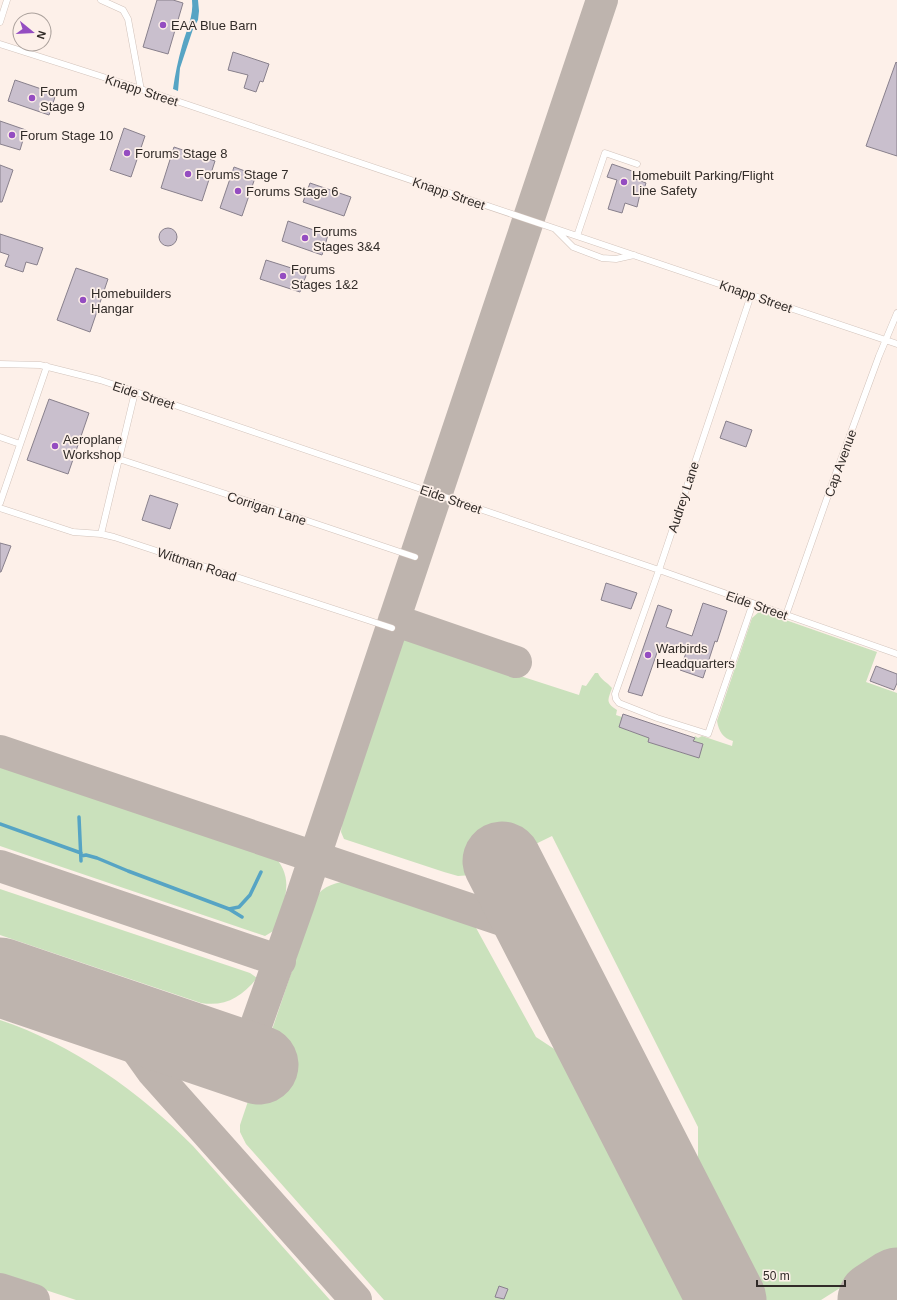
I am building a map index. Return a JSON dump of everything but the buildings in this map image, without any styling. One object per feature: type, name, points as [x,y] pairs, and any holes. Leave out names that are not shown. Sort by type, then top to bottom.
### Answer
[{"type":"lane","points":[[0,22],[7,0]]},
{"type":"lane","points":[[101,0],[123,10],[128,19],[141,90]]},
{"type":"lane","name":"Knapp Street","points":[[0,44],[897,344]]},
{"type":"lane","points":[[577,236],[605,153],[637,164]]},
{"type":"lane","points":[[553,228],[567,243],[573,247],[602,258],[616,259],[634,255]]},
{"type":"lane","name":"Audrey Lane","points":[[751,294],[659,570],[615,694],[617,701],[657,718],[708,734],[753,603]]},
{"type":"lane","name":"Cap Avenue","points":[[786,615],[832,484],[885,341],[897,313]]},
{"type":"lane","name":"Eide Street","points":[[0,364],[47,366],[100,380],[151,396],[659,570],[897,654]]},
{"type":"lane","points":[[0,503],[47,366]]},
{"type":"lane","points":[[101,534],[135,392]]},
{"type":"lane","points":[[0,437],[20,444]]},
{"type":"lane","name":"Corrigan Lane","points":[[119,460],[294,516],[415,557]]},
{"type":"lane","name":"Wittman Road","points":[[0,508],[72,532],[101,534],[392,628]]},
{"type":"green space","points":[[760,611],[877,652],[866,682],[897,693],[897,1252],[821,1300],[759,1300],[698,1180],[698,1127],[552,836],[472,875],[458,876],[344,839],[341,832],[351,786],[400,637],[579,695],[582,685],[586,686],[595,673],[598,673],[612,688],[608,700],[609,703],[617,710],[616,715],[622,717],[619,727],[649,738],[648,742],[689,755],[691,747],[701,750],[703,744],[693,741],[695,736],[698,738],[702,736],[732,746],[733,741],[722,734],[717,721],[752,618]]},
{"type":"green space","points":[[0,761],[271,853],[279,862],[284,871],[286,880],[285,899],[275,930],[265,936],[0,846]]},
{"type":"green space","points":[[354,880],[458,915],[468,920],[475,926],[536,1037],[574,1062],[697,1300],[384,1300],[246,1144],[240,1132],[240,1125],[318,894],[326,887],[331,885]]},
{"type":"green space","points":[[0,889],[250,973],[257,978],[251,985],[232,999],[218,1003],[201,1003],[0,935]]},
{"type":"green space","points":[[0,1020],[27,1030],[79,1056],[128,1089],[151,1107],[193,1146],[330,1300],[76,1300],[0,1275]]},
{"type":"water","points":[[192,0],[198,0],[198,20],[193,29],[180,68],[178,91],[173,89],[181,51],[191,18]]},
{"type":"waterway","points":[[79,817],[81,861]]},
{"type":"waterway","points":[[0,824],[81,853]]},
{"type":"waterway","points":[[81,856],[86,855],[97,858],[229,909],[239,907],[250,895],[261,872]]},
{"type":"waterway","points":[[229,909],[242,917]]},
{"type":"taxiway","points":[[244,1059],[299,904],[602,0]]},
{"type":"taxiway","points":[[394,620],[516,662]]},
{"type":"taxiway","points":[[0,751],[502,920],[533,932],[550,953]]},
{"type":"taxiway","points":[[0,866],[280,961]]},
{"type":"taxiway","points":[[112,1015],[152,1071],[356,1300]]},
{"type":"taxiway","points":[[0,1289],[34,1300]]},
{"type":"runway","points":[[502,861],[727,1300]]},
{"type":"runway","points":[[0,977],[259,1065]]},
{"type":"runway","points":[[877,1300],[897,1287]]},
{"type":"place","name":"EAA Blue Barn","points":[[163,25]]},
{"type":"place","name":"Forum Stage 9","points":[[32,98]]},
{"type":"place","name":"Forum Stage 10","points":[[12,135]]},
{"type":"place","name":"Forums Stage 8","points":[[127,153]]},
{"type":"place","name":"Forums Stage 7","points":[[188,174]]},
{"type":"place","name":"Homebuilt Parking/Flight Line Safety","points":[[624,182]]},
{"type":"place","name":"Forums Stage 6","points":[[238,191]]},
{"type":"place","name":"Forums Stages 3&4","points":[[305,238]]},
{"type":"place","name":"Forums Stages 1&2","points":[[283,276]]},
{"type":"place","name":"Homebuilders Hangar","points":[[83,300]]},
{"type":"place","name":"Aeroplane Workshop","points":[[55,446]]},
{"type":"place","name":"Warbirds Headquarters","points":[[648,655]]}]
